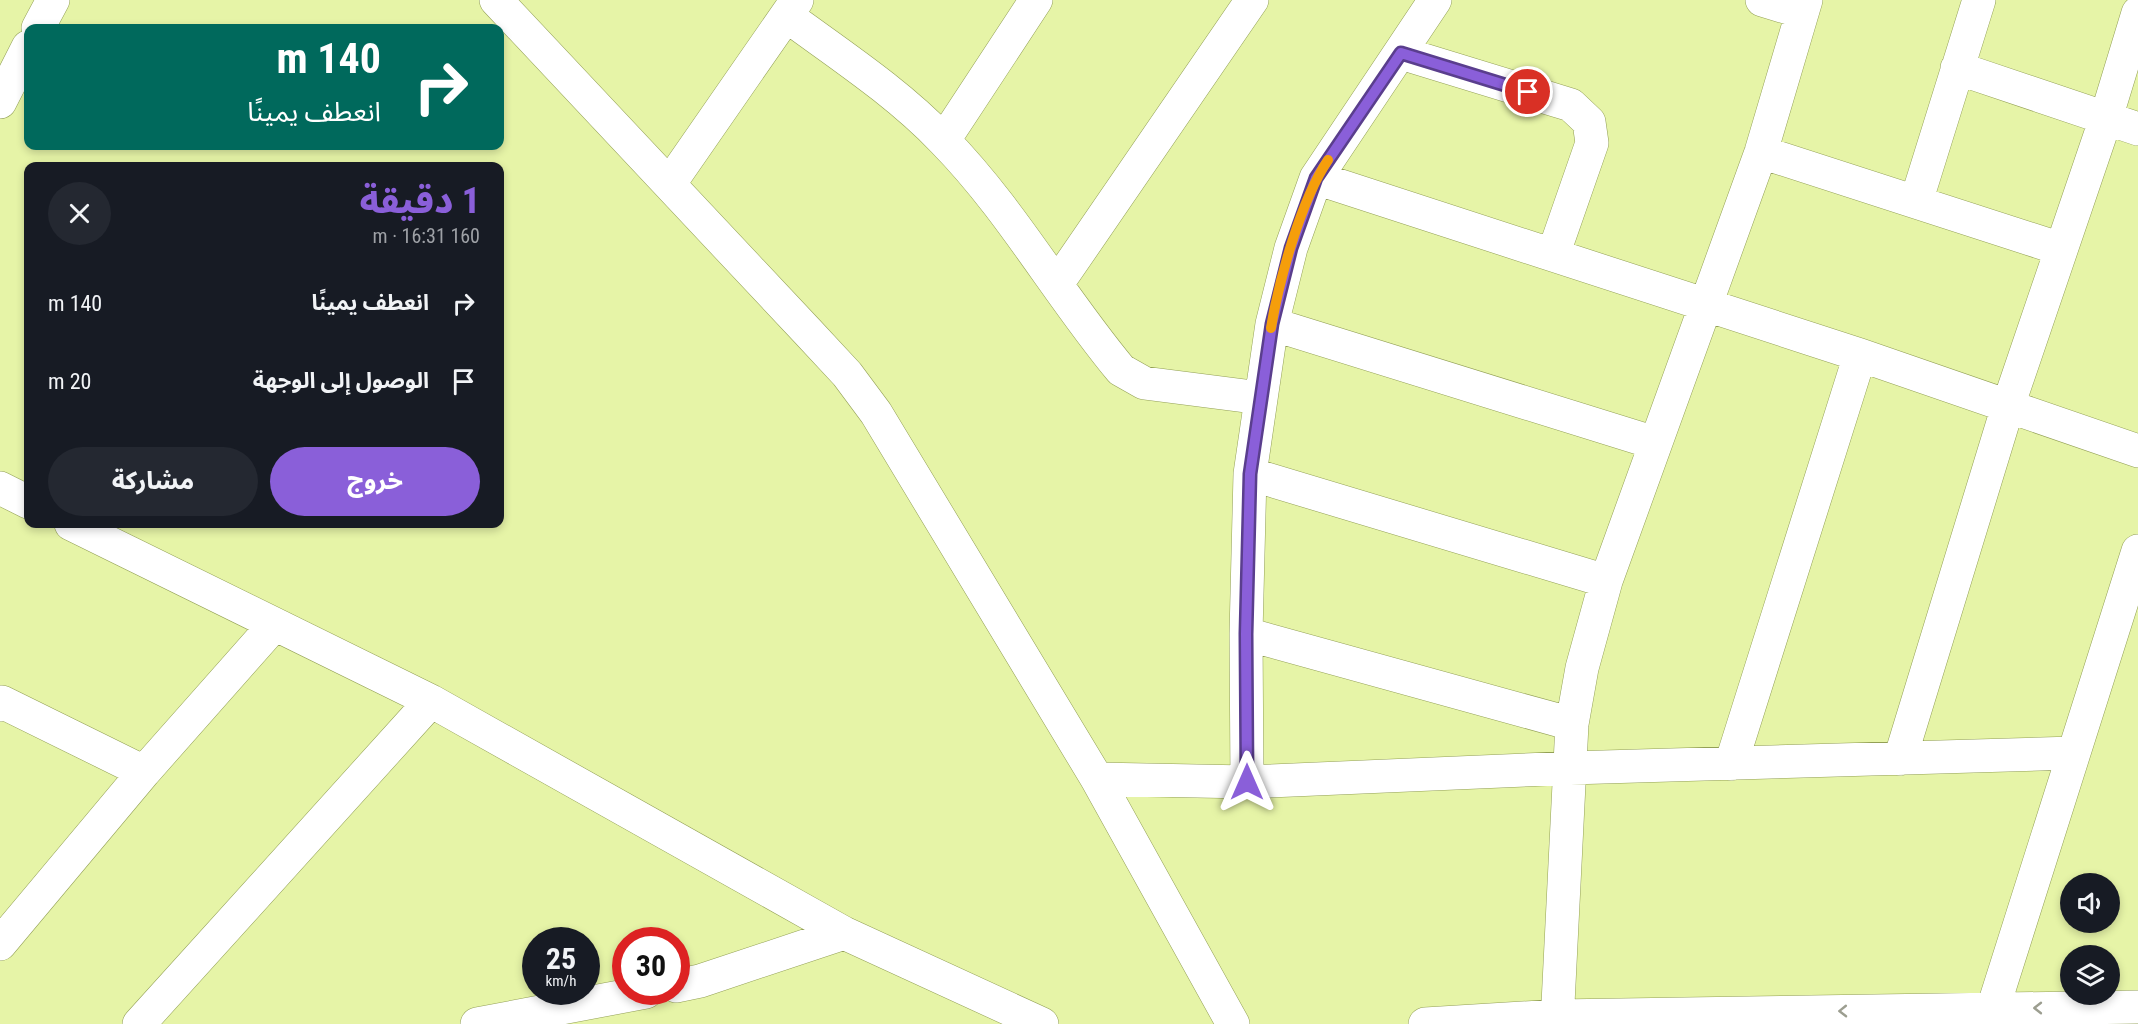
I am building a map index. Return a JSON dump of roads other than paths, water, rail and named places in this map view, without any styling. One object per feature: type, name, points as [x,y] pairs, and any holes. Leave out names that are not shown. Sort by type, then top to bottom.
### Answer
[{"type":"street","points":[[40,24],[53,0]]},
{"type":"street","points":[[496,0],[847,374],[876,413],[1097,779],[1233,1024]]},
{"type":"street","points":[[944,140],[1036,0]]},
{"type":"street","points":[[1057,284],[1252,0]]},
{"type":"street","points":[[1247,782],[1246,634],[1250,474],[1272,324],[1291,248],[1316,178],[1435,0]]},
{"type":"street","points":[[1557,1020],[1572,724],[1582,668],[1606,581],[1761,152],[1804,6],[1762,0]]},
{"type":"street","points":[[1916,202],[1979,0]]},
{"type":"street","points":[[670,183],[792,8],[907,105],[944,140],[986,188],[1109,357],[1129,376],[1152,384],[1261,398]]},
{"type":"street","points":[[1900,759],[2008,406],[2106,118],[2138,13]]},
{"type":"street","points":[[1401,53],[1570,105],[1588,122],[1592,143],[1553,255]]},
{"type":"street","points":[[0,102],[24,55]]},
{"type":"street","points":[[1957,68],[2138,129]]},
{"type":"street","points":[[1761,152],[2061,249]]},
{"type":"street","points":[[1316,178],[1707,305],[2138,451]]},
{"type":"street","points":[[1272,324],[1655,442]]},
{"type":"street","points":[[1731,764],[1860,356]]},
{"type":"street","points":[[1250,474],[1606,581]]},
{"type":"street","points":[[0,488],[24,500]]},
{"type":"street","points":[[79,528],[431,701],[844,933],[1042,1024]]},
{"type":"street","points":[[1990,1016],[2138,551]]},
{"type":"street","points":[[0,944],[144,772],[274,625]]},
{"type":"street","points":[[1246,634],[1572,724]]},
{"type":"street","points":[[139,1024],[431,701]]},
{"type":"street","points":[[1,703],[144,772]]},
{"type":"street","points":[[1097,779],[1247,782],[1570,768],[2074,753]]},
{"type":"street","points":[[690,983],[844,933]]},
{"type":"street","points":[[477,1024],[612,998]]},
{"type":"street","points":[[1425,1024],[1557,1020],[1990,1016],[2138,1007]]}]
